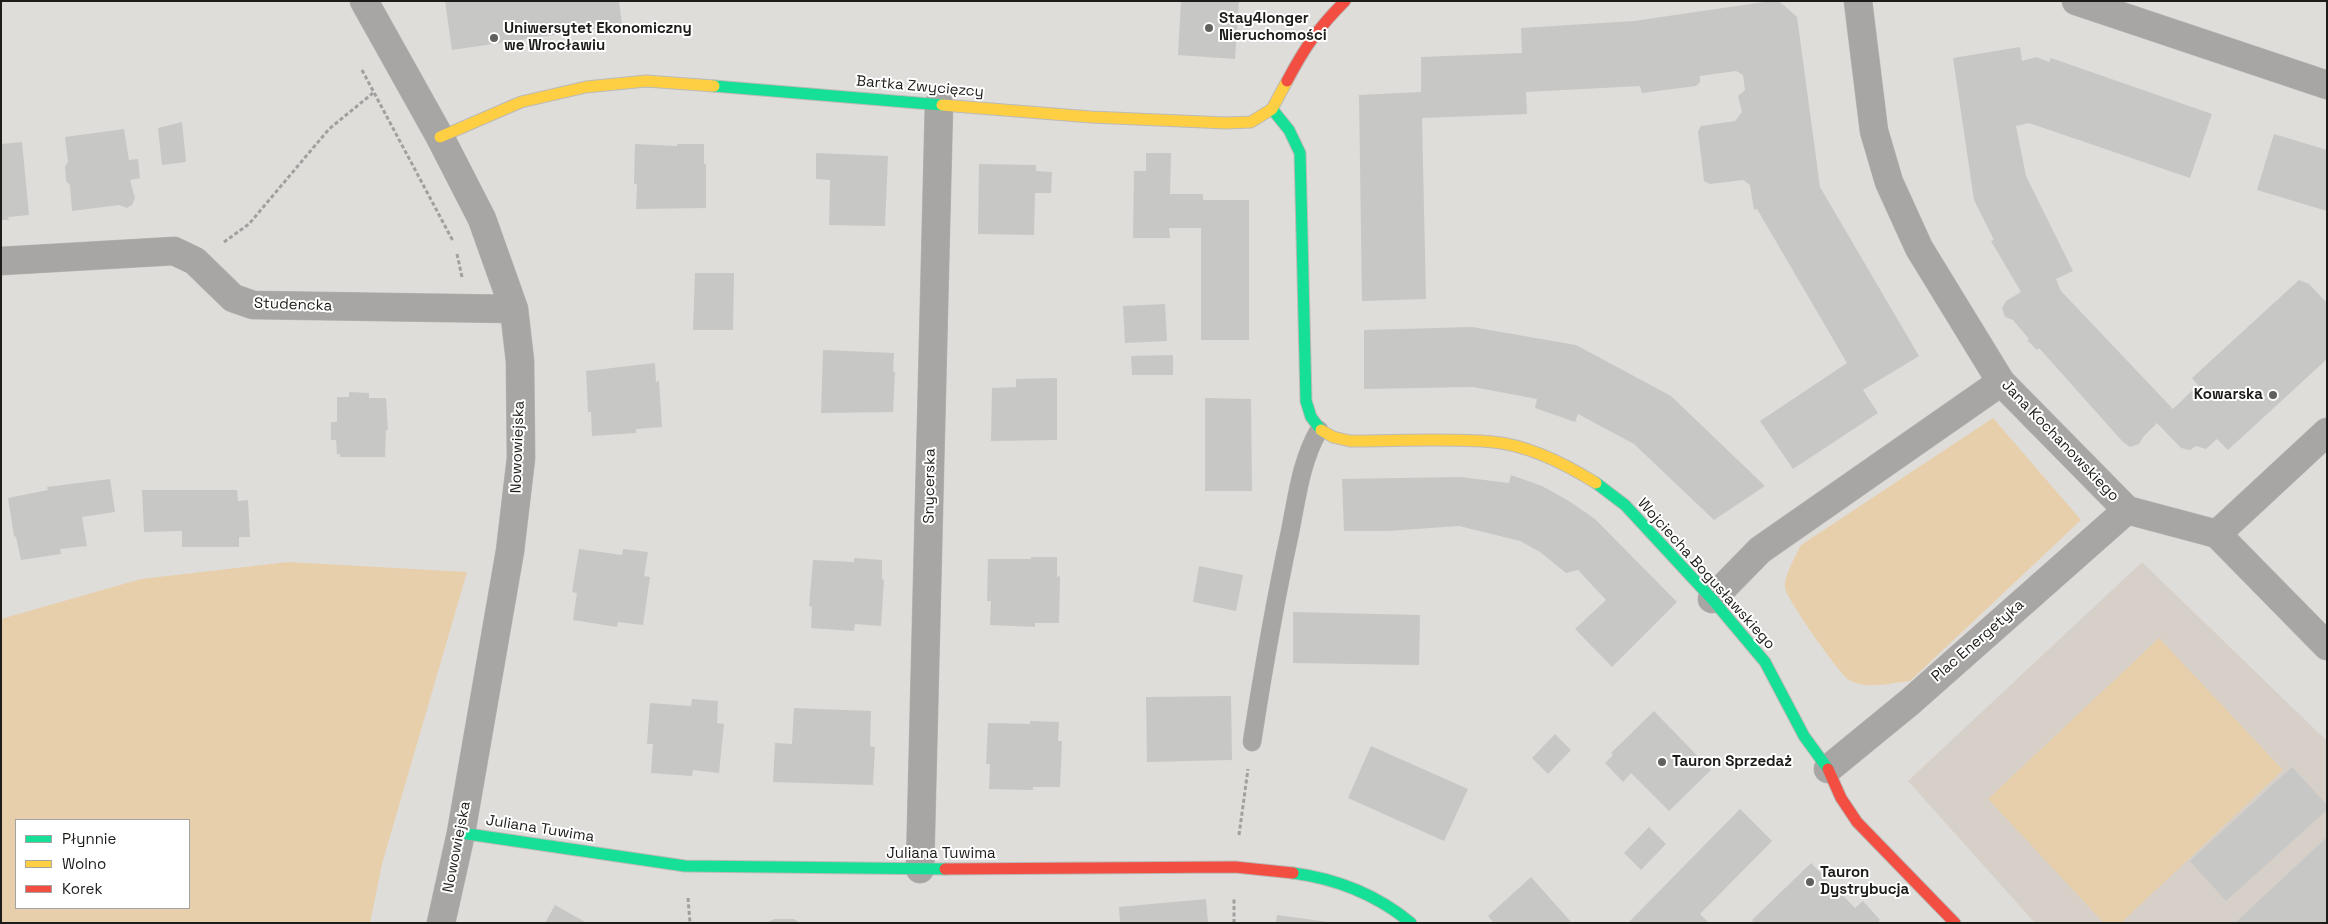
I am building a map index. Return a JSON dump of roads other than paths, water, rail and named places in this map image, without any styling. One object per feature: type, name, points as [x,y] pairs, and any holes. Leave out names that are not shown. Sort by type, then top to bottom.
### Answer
[{"type":"street","name":"Nowowiejska","points":[[364,1],[440,137],[482,219],[514,309],[520,361],[521,458],[510,551],[461,832],[441,923]]},
{"type":"street","points":[[1319,430],[1308,414],[1306,401],[1300,153],[1296,139],[1286,123],[1272,109],[1303,51],[1320,26],[1346,1]]},
{"type":"street","name":"Jana Kochanowskiego","points":[[1858,1],[1874,131],[1889,182],[1919,248],[2001,382],[2127,510],[2217,534]]},
{"type":"street","points":[[2076,1],[2327,85]]},
{"type":"street","name":"Bartka Zwycięzcy","points":[[440,137],[521,102],[586,87],[646,81],[1091,116],[1226,123],[1251,122],[1272,109]]},
{"type":"street","name":"Snycerska","points":[[920,869],[939,104]]},
{"type":"street","name":"Studencka","points":[[1,261],[174,251],[196,261],[233,298],[253,305],[514,309]]},
{"type":"street","points":[[1712,599],[1760,550],[2001,382]]},
{"type":"street","name":"Wojciecha Bogusławskiego","points":[[1319,430],[1339,440],[1350,441],[1494,442],[1546,456],[1574,469],[1601,486],[1625,505],[1712,599],[1766,662],[1804,736],[1828,769],[1841,798],[1857,822],[1955,923]]},
{"type":"street","points":[[2327,432],[2217,534],[2327,646]]},
{"type":"street","name":"Plac Energetyka","points":[[1828,769],[1911,701],[2127,510]]},
{"type":"street","name":"Juliana Tuwima","points":[[461,832],[685,866],[920,869],[1235,867],[1277,870],[1349,884],[1387,904],[1411,923]]},
{"type":"lane","points":[[1252,742],[1273,613],[1300,483],[1308,452],[1319,430]]},
{"type":"place","name":"Stay4longer Nieruchomości","points":[[1209,28]]},
{"type":"place","name":"Uniwersytet Ekonomiczny we Wrocławiu","points":[[494,38]]},
{"type":"place","name":"Kowarska","points":[[2273,395]]},
{"type":"place","name":"Tauron Sprzedaż","points":[[1662,762]]},
{"type":"place","name":"Tauron Dystrybucja","points":[[1810,882]]}]
